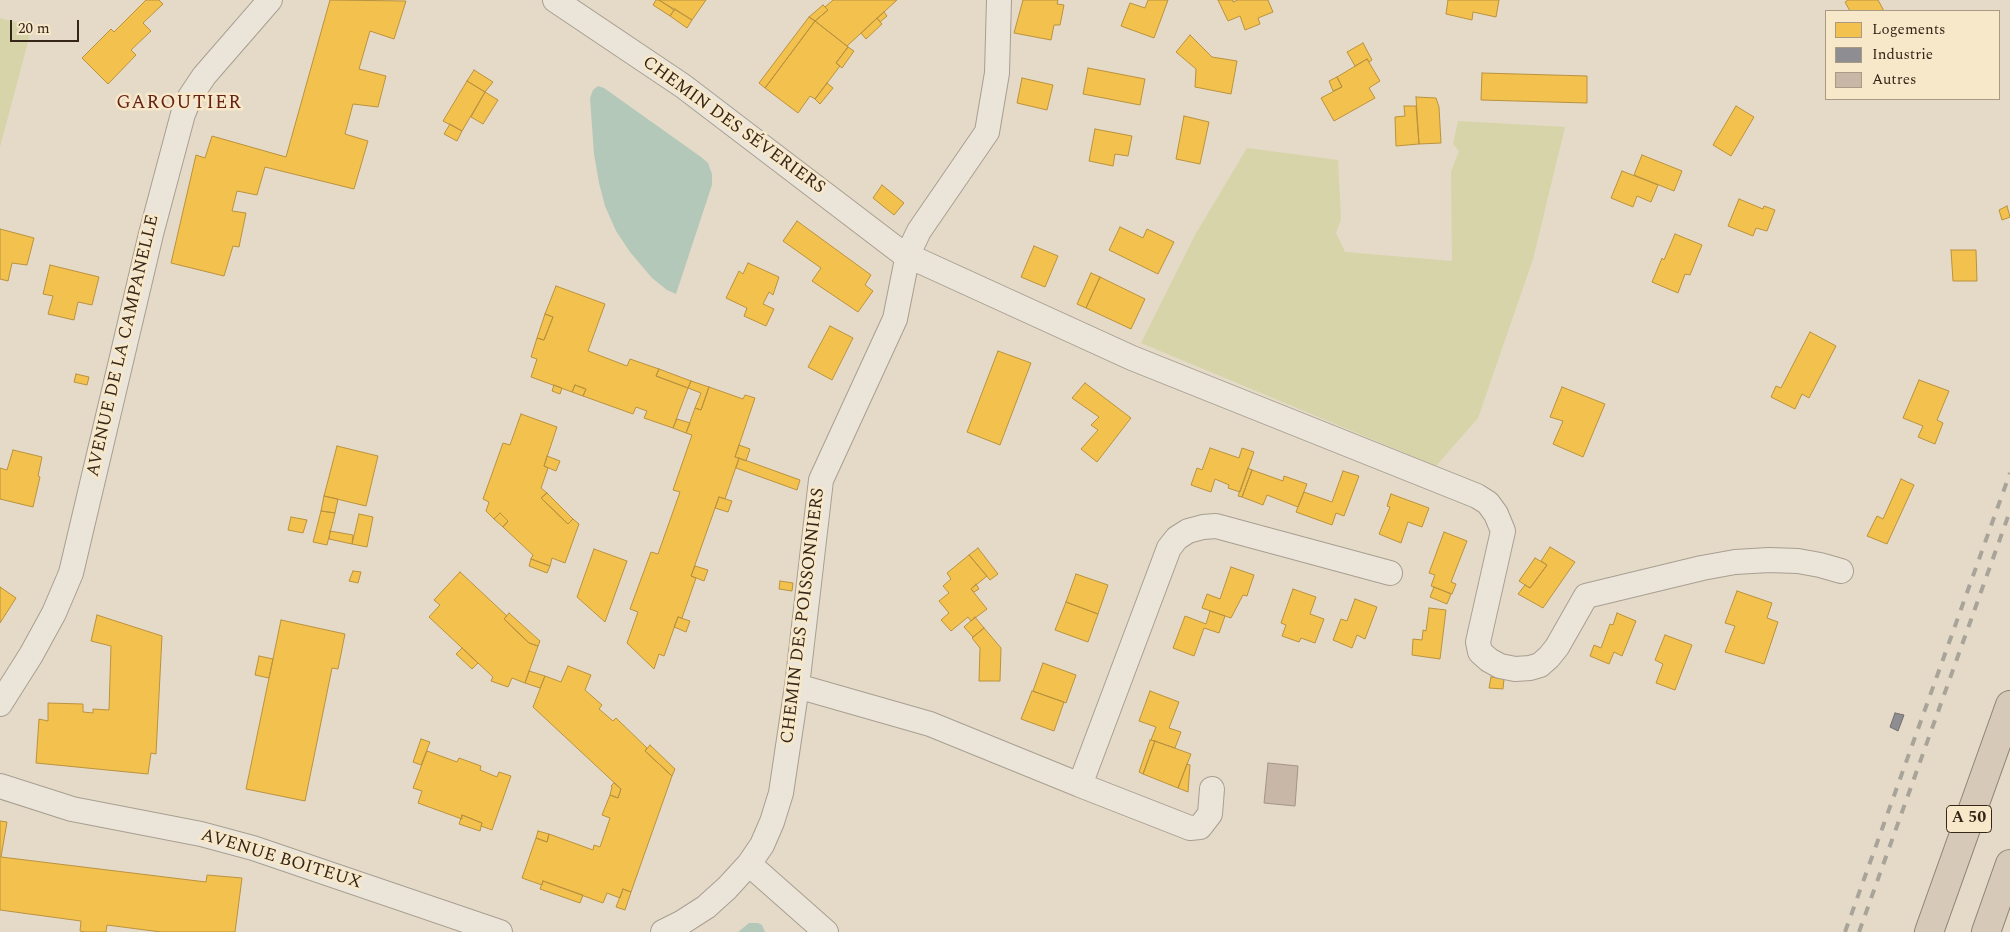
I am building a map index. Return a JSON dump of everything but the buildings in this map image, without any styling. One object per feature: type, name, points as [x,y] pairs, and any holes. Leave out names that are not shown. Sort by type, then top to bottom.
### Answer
[{"type":"highway","name":"A 50","points":[[1929,932],[2010,705]]},
{"type":"highway","points":[[1986,932],[2010,864]]},
{"type":"street","name":"AVENUE DE LA CAMPANELLE","points":[[0,704],[31,655],[54,613],[71,573],[156,210],[183,114],[190,97],[204,76],[270,0]]},
{"type":"street","name":"CHEMIN DES SÉVERIERS","points":[[555,0],[683,86],[902,253],[908,254],[1132,358],[1477,496],[1488,503],[1496,514],[1503,531],[1478,642],[1480,652],[1500,666],[1515,669],[1530,668],[1544,661],[1557,647],[1586,596],[1735,562],[1798,561],[1820,564],[1841,571]]},
{"type":"street","name":"CHEMIN DES POISSONNIERS","points":[[749,864],[762,845],[777,808],[797,686],[821,480],[895,319],[908,254],[919,231],[987,132],[997,73],[999,0]]},
{"type":"street","points":[[1080,784],[1168,548],[1177,538],[1188,531],[1216,526],[1390,573]]},
{"type":"street","points":[[797,686],[930,724],[1190,828],[1200,827],[1210,814],[1212,789]]},
{"type":"street","name":"AVENUE BOITEUX","points":[[0,786],[72,809],[201,834],[253,848],[500,932]]},
{"type":"street","points":[[663,932],[706,907],[749,864],[826,932]]},
{"type":"shaded area","points":[[0,18],[32,27],[0,147]]},
{"type":"shaded area","points":[[598,86],[604,88],[708,163],[712,174],[712,185],[676,294],[667,290],[652,278],[630,252],[616,231],[605,206],[594,154],[590,98],[593,90]]},
{"type":"shaded area","points":[[1458,121],[1565,127],[1533,259],[1478,418],[1436,466],[1141,343],[1195,235],[1247,148],[1338,160],[1341,219],[1336,233],[1345,252],[1452,261],[1451,172],[1459,151],[1453,144]]},
{"type":"shaded area","points":[[749,923],[762,925],[765,932],[738,932]]},
{"type":"railway","points":[[1845,932],[2010,473]]},
{"type":"railway","points":[[1859,932],[2010,511]]},
{"type":"district","name":"GAROUTIER","points":[[179,104]]}]
